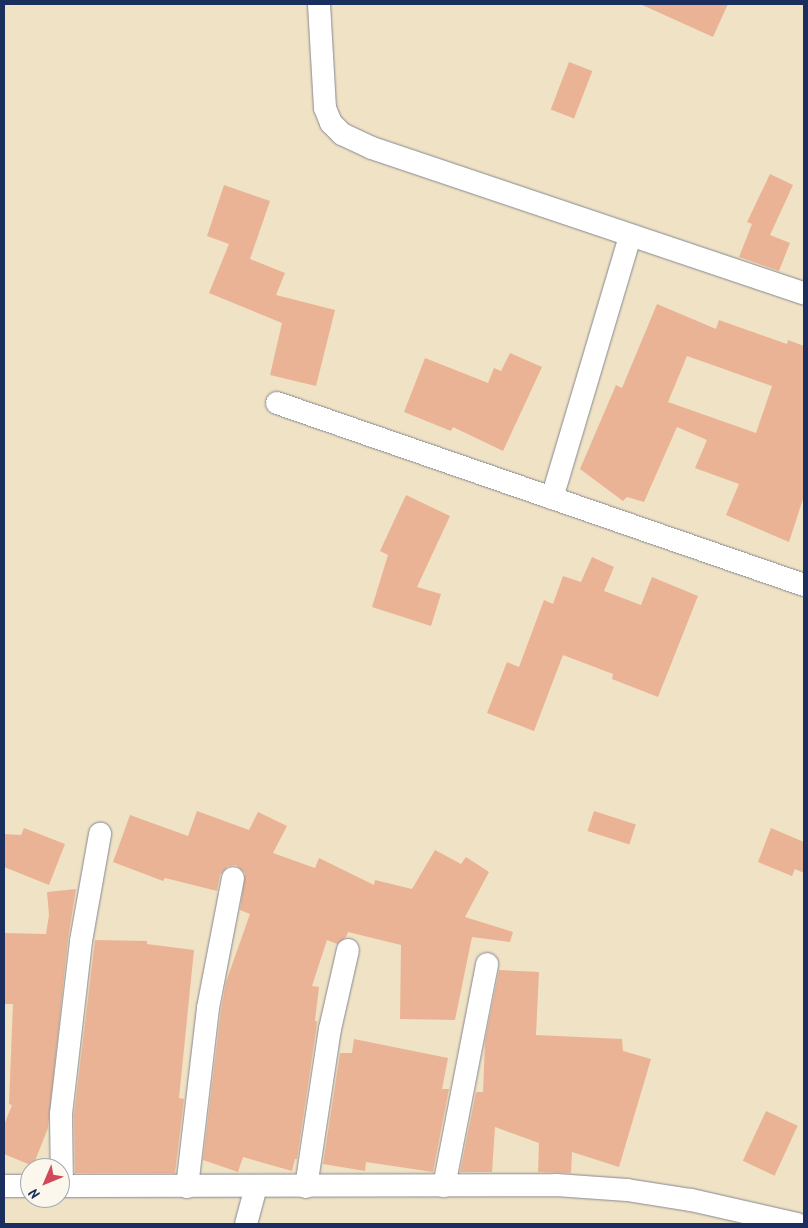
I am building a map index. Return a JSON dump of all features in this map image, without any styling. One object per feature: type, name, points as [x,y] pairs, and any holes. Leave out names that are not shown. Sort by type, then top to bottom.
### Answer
[{"type":"street","points":[[319,4],[325,108],[331,123],[342,134],[372,148],[804,293]]},
{"type":"street","points":[[552,498],[630,236]]},
{"type":"street","points":[[277,403],[804,585]]},
{"type":"street","points":[[61,1158],[61,1114],[81,941],[100,834]]},
{"type":"street","points":[[187,1187],[208,1008],[233,878]]},
{"type":"street","points":[[306,1187],[330,1029],[348,950]]},
{"type":"street","points":[[444,1186],[487,964]]},
{"type":"street","points":[[70,1186],[556,1185],[628,1190],[690,1200],[797,1224]]},
{"type":"street","points":[[4,1186],[20,1186]]},
{"type":"street","points":[[246,1224],[256,1187]]},
{"type":"building","points":[[640,4],[728,4],[713,37]]},
{"type":"building","points":[[569,62],[592,71],[574,119],[551,110]]},
{"type":"building","points":[[770,174],[793,185],[770,235],[790,243],[779,271],[739,257],[752,224],[747,222]]},
{"type":"building","points":[[224,185],[270,201],[250,259],[285,273],[276,295],[335,310],[316,386],[270,375],[282,323],[209,293],[229,244],[207,236]]},
{"type":"building","points":[[657,304],[716,329],[719,320],[787,344],[788,340],[804,346],[804,496],[789,542],[726,515],[739,484],[695,468],[707,440],[677,427],[644,502],[627,497],[623,501],[580,469],[616,385],[622,388]],"holes":[[[687,356],[772,386],[756,433],[668,402]]]},
{"type":"building","points":[[510,353],[542,367],[503,451],[453,427],[451,431],[404,412],[425,358],[488,383],[494,368],[501,371]]},
{"type":"building","points":[[406,495],[450,516],[417,587],[441,594],[431,626],[372,607],[388,555],[380,551]]},
{"type":"building","points":[[592,557],[614,567],[604,591],[641,605],[652,577],[698,596],[658,697],[612,679],[613,674],[563,655],[534,731],[487,713],[507,662],[519,667],[544,600],[553,604],[563,576],[581,582]]},
{"type":"building","points":[[197,811],[249,830],[258,812],[287,826],[273,853],[315,868],[319,858],[374,885],[375,880],[412,889],[435,850],[461,864],[466,857],[489,872],[465,917],[513,932],[510,942],[472,937],[455,1020],[400,1019],[401,945],[348,932],[346,937],[337,944],[327,940],[312,986],[319,987],[315,1021],[317,1021],[316,1031],[297,1159],[295,1159],[292,1171],[243,1157],[238,1172],[203,1160],[226,982],[250,914],[240,910],[245,873],[236,865],[228,866],[220,875],[217,891],[165,878],[163,881],[113,862],[130,815],[188,836]]},
{"type":"building","points":[[594,811],[636,825],[629,845],[588,831]]},
{"type":"building","points":[[24,828],[65,844],[49,885],[4,867],[4,834],[21,835]]},
{"type":"building","points":[[771,828],[804,842],[804,873],[795,869],[792,876],[758,862]]},
{"type":"building","points":[[76,889],[68,939],[48,1128],[36,1158],[20,1158],[20,1161],[4,1154],[4,1125],[12,1105],[9,1104],[13,1004],[4,1004],[4,933],[46,934],[49,915],[47,892]]},
{"type":"building","points":[[95,940],[147,941],[147,944],[194,950],[179,1098],[184,1099],[175,1173],[75,1173],[74,1115]]},
{"type":"building","points":[[499,970],[539,972],[536,1035],[622,1039],[623,1051],[651,1059],[619,1167],[572,1152],[571,1173],[538,1172],[539,1143],[495,1127],[492,1172],[460,1172],[476,1092],[483,1092],[485,1041]]},
{"type":"building","points":[[354,1039],[448,1058],[442,1089],[449,1089],[433,1172],[366,1162],[365,1171],[323,1164],[340,1053],[352,1053]]},
{"type":"building","points":[[766,1111],[798,1126],[774,1176],[743,1161]]}]
